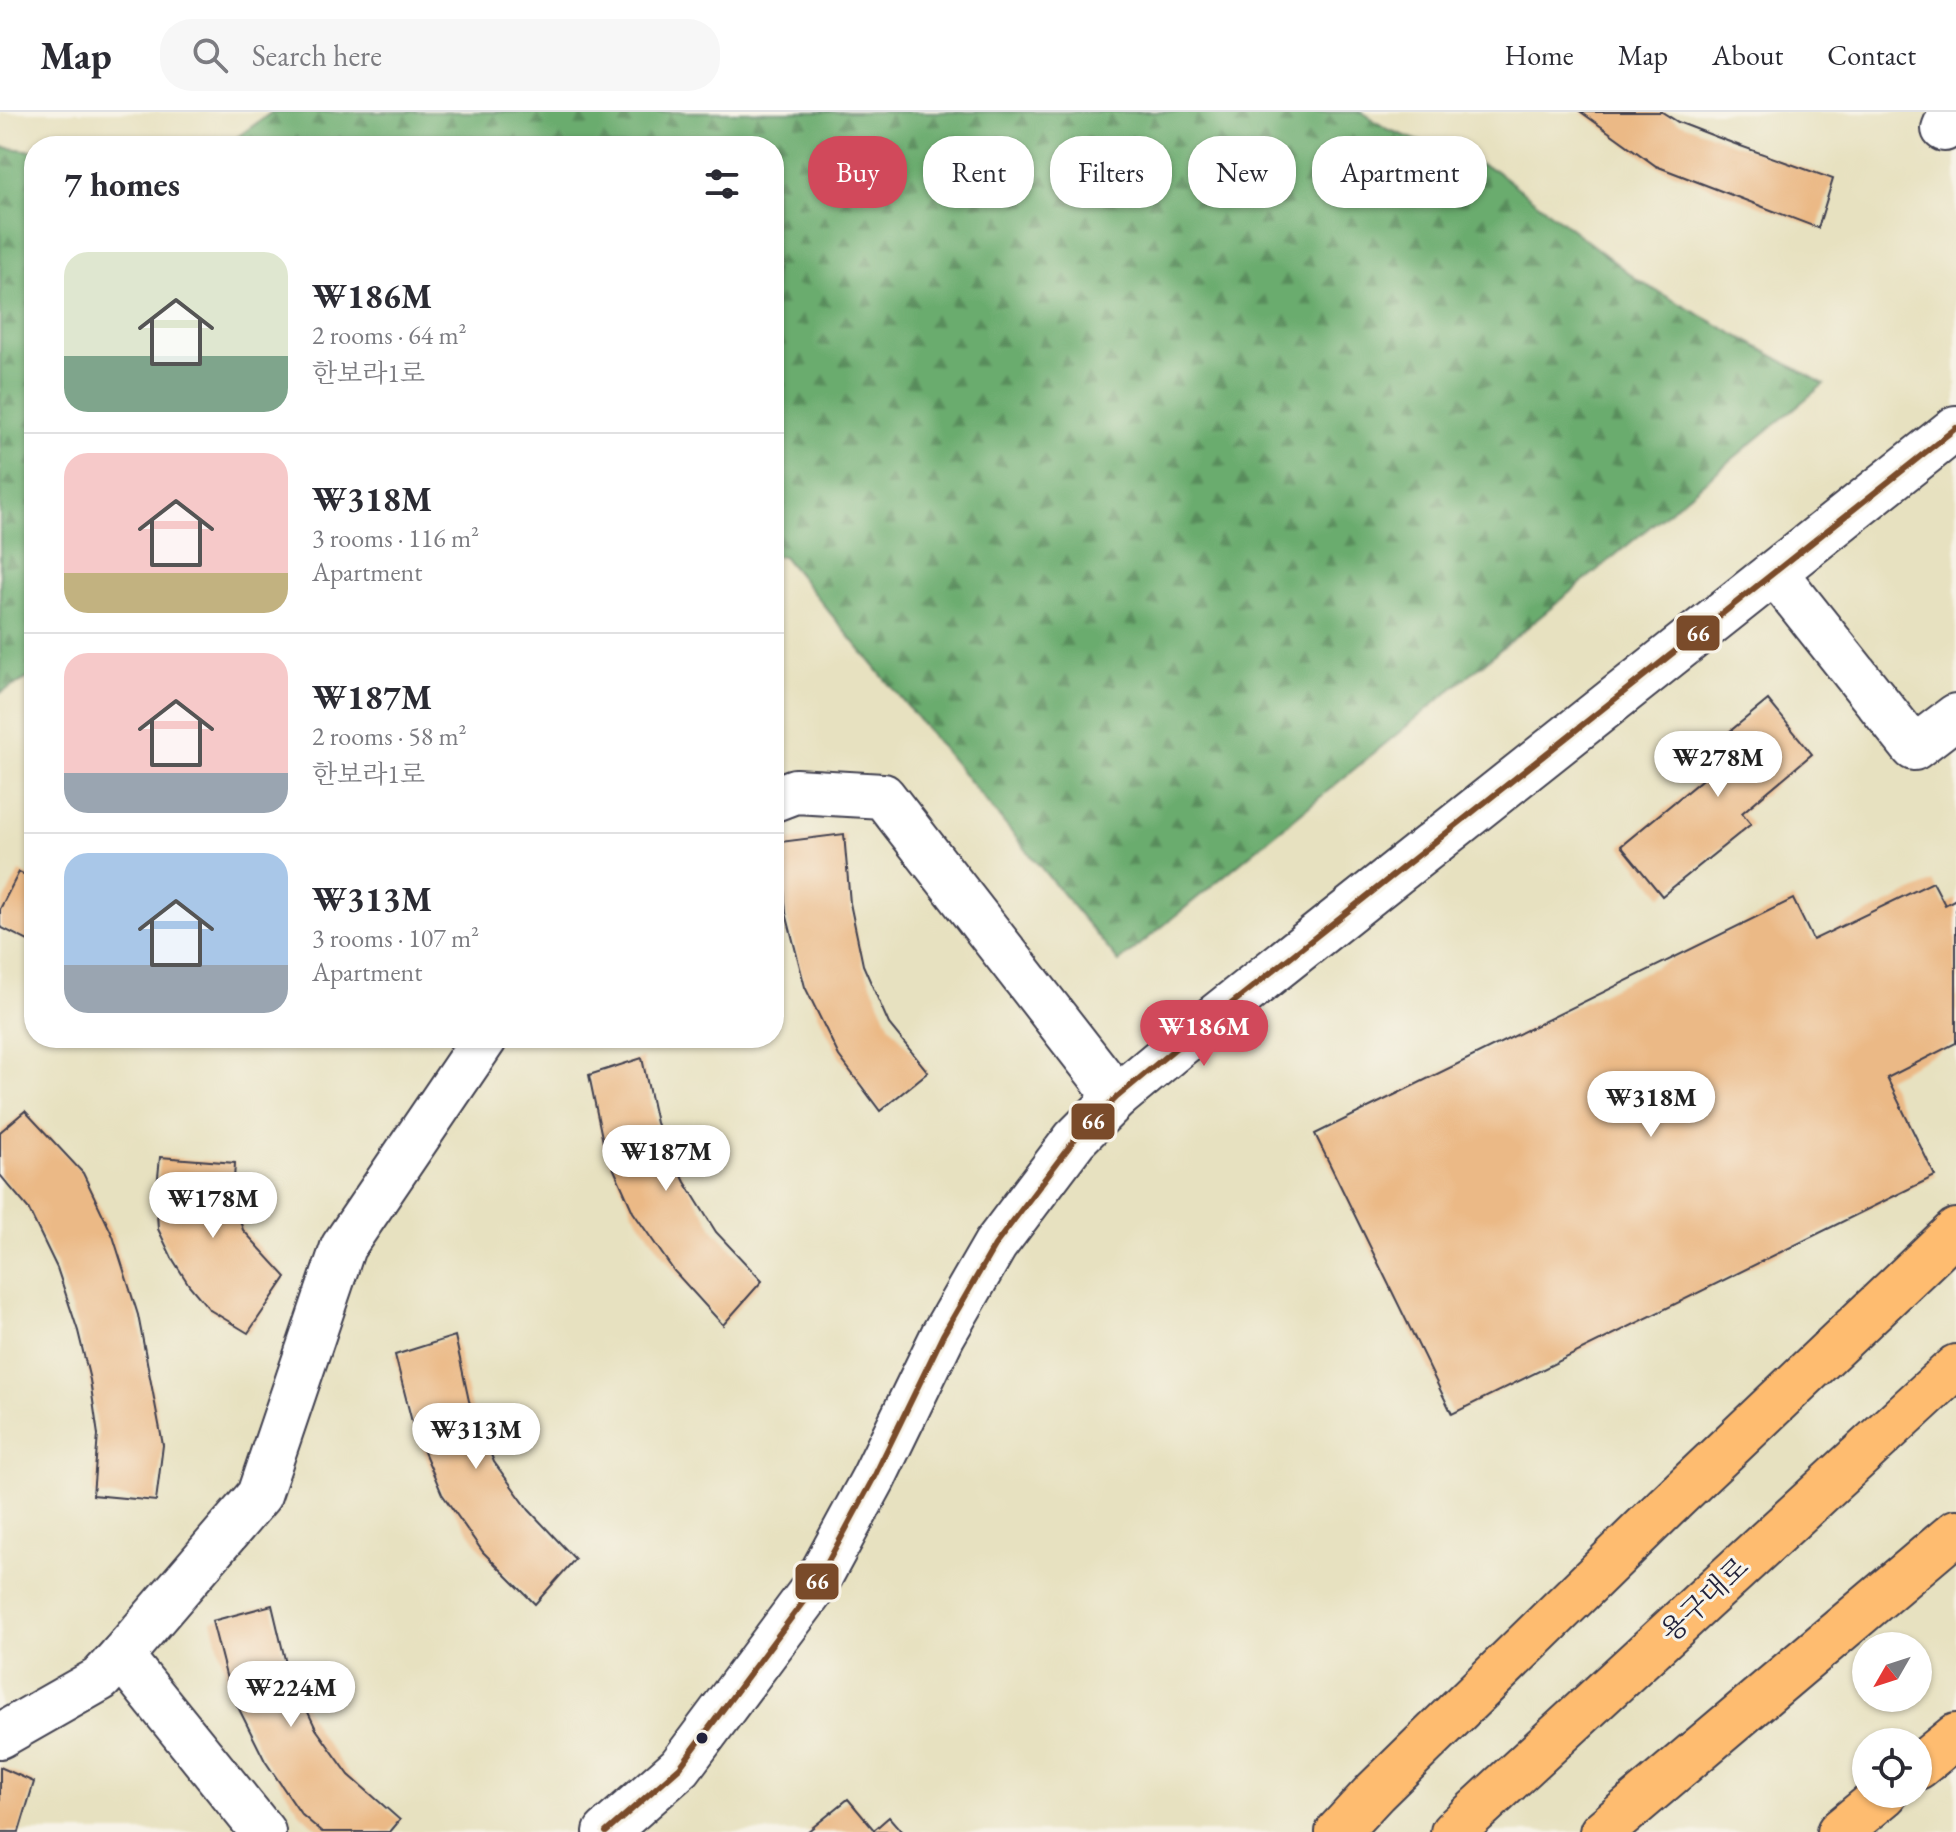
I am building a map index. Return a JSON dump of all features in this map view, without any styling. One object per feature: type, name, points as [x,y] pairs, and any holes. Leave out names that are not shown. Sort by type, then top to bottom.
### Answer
[{"type":"highway","points":[[1338,1832],[1666,1507],[1956,1231]]},
{"type":"highway","name":"용구대로","points":[[1453,1832],[1956,1367]]},
{"type":"highway","points":[[1602,1832],[1956,1532]]},
{"type":"highway","points":[[1932,1756],[1956,1736]]},
{"type":"highway","points":[[1839,1832],[1868,1808]]},
{"type":"street","points":[[606,1832],[680,1767],[815,1586],[873,1479],[943,1335],[995,1245],[1075,1139],[1117,1097],[1956,428]]},
{"type":"street","points":[[1775,573],[1914,748],[1956,716]]},
{"type":"street","points":[[784,795],[795,791],[883,796],[1117,1097]]},
{"type":"street","points":[[0,1736],[100,1679],[259,1495],[343,1247],[478,1048]]},
{"type":"street","points":[[121,1656],[263,1832]]},
{"type":"green space","points":[[272,112],[1362,112],[1387,129],[1405,136],[1312,136],[1312,208],[1487,208],[1487,167],[1639,281],[1824,384],[1119,962],[784,557],[784,136],[239,136]]},
{"type":"green space","points":[[0,147],[24,150],[24,680],[0,693]]},
{"type":"building","points":[[1581,112],[1662,112],[1678,122],[1833,179],[1818,228],[1656,166]]},
{"type":"building","points":[[1768,700],[1812,754],[1742,813],[1751,824],[1662,896],[1621,846],[1712,771],[1700,756]]},
{"type":"building","points":[[844,834],[850,903],[863,965],[889,1024],[928,1072],[880,1111],[839,1056],[805,987],[786,913],[784,842]]},
{"type":"building","points":[[19,872],[24,874],[24,939],[0,927],[0,909]]},
{"type":"building","points":[[1933,882],[1945,905],[1956,899],[1956,1043],[1887,1078],[1935,1176],[1452,1414],[1315,1134],[1793,899],[1813,940]]},
{"type":"building","points":[[642,1058],[656,1123],[685,1182],[716,1232],[762,1281],[723,1325],[674,1271],[633,1212],[604,1147],[589,1075]]},
{"type":"building","points":[[25,1111],[83,1173],[113,1236],[138,1315],[163,1445],[156,1501],[93,1495],[98,1435],[90,1380],[78,1331],[57,1268],[28,1208],[0,1175],[0,1132]]},
{"type":"building","points":[[160,1157],[235,1163],[233,1198],[243,1230],[286,1277],[248,1333],[210,1310],[172,1258],[158,1229],[156,1197]]},
{"type":"building","points":[[455,1336],[469,1401],[494,1462],[529,1510],[575,1559],[535,1604],[483,1552],[442,1494],[413,1426],[395,1355]]},
{"type":"building","points":[[272,1605],[287,1668],[316,1729],[349,1775],[400,1820],[390,1832],[322,1832],[301,1814],[265,1761],[230,1691],[212,1621]]},
{"type":"building","points":[[0,1767],[34,1782],[19,1832],[0,1832]]},
{"type":"building","points":[[848,1799],[874,1830],[889,1817],[902,1832],[807,1832]]},
{"type":"transit line","name":"66","points":[[606,1832],[680,1767],[815,1586],[873,1479],[943,1335],[995,1245],[1075,1139],[1117,1097],[1177,1047],[1956,428]]}]
